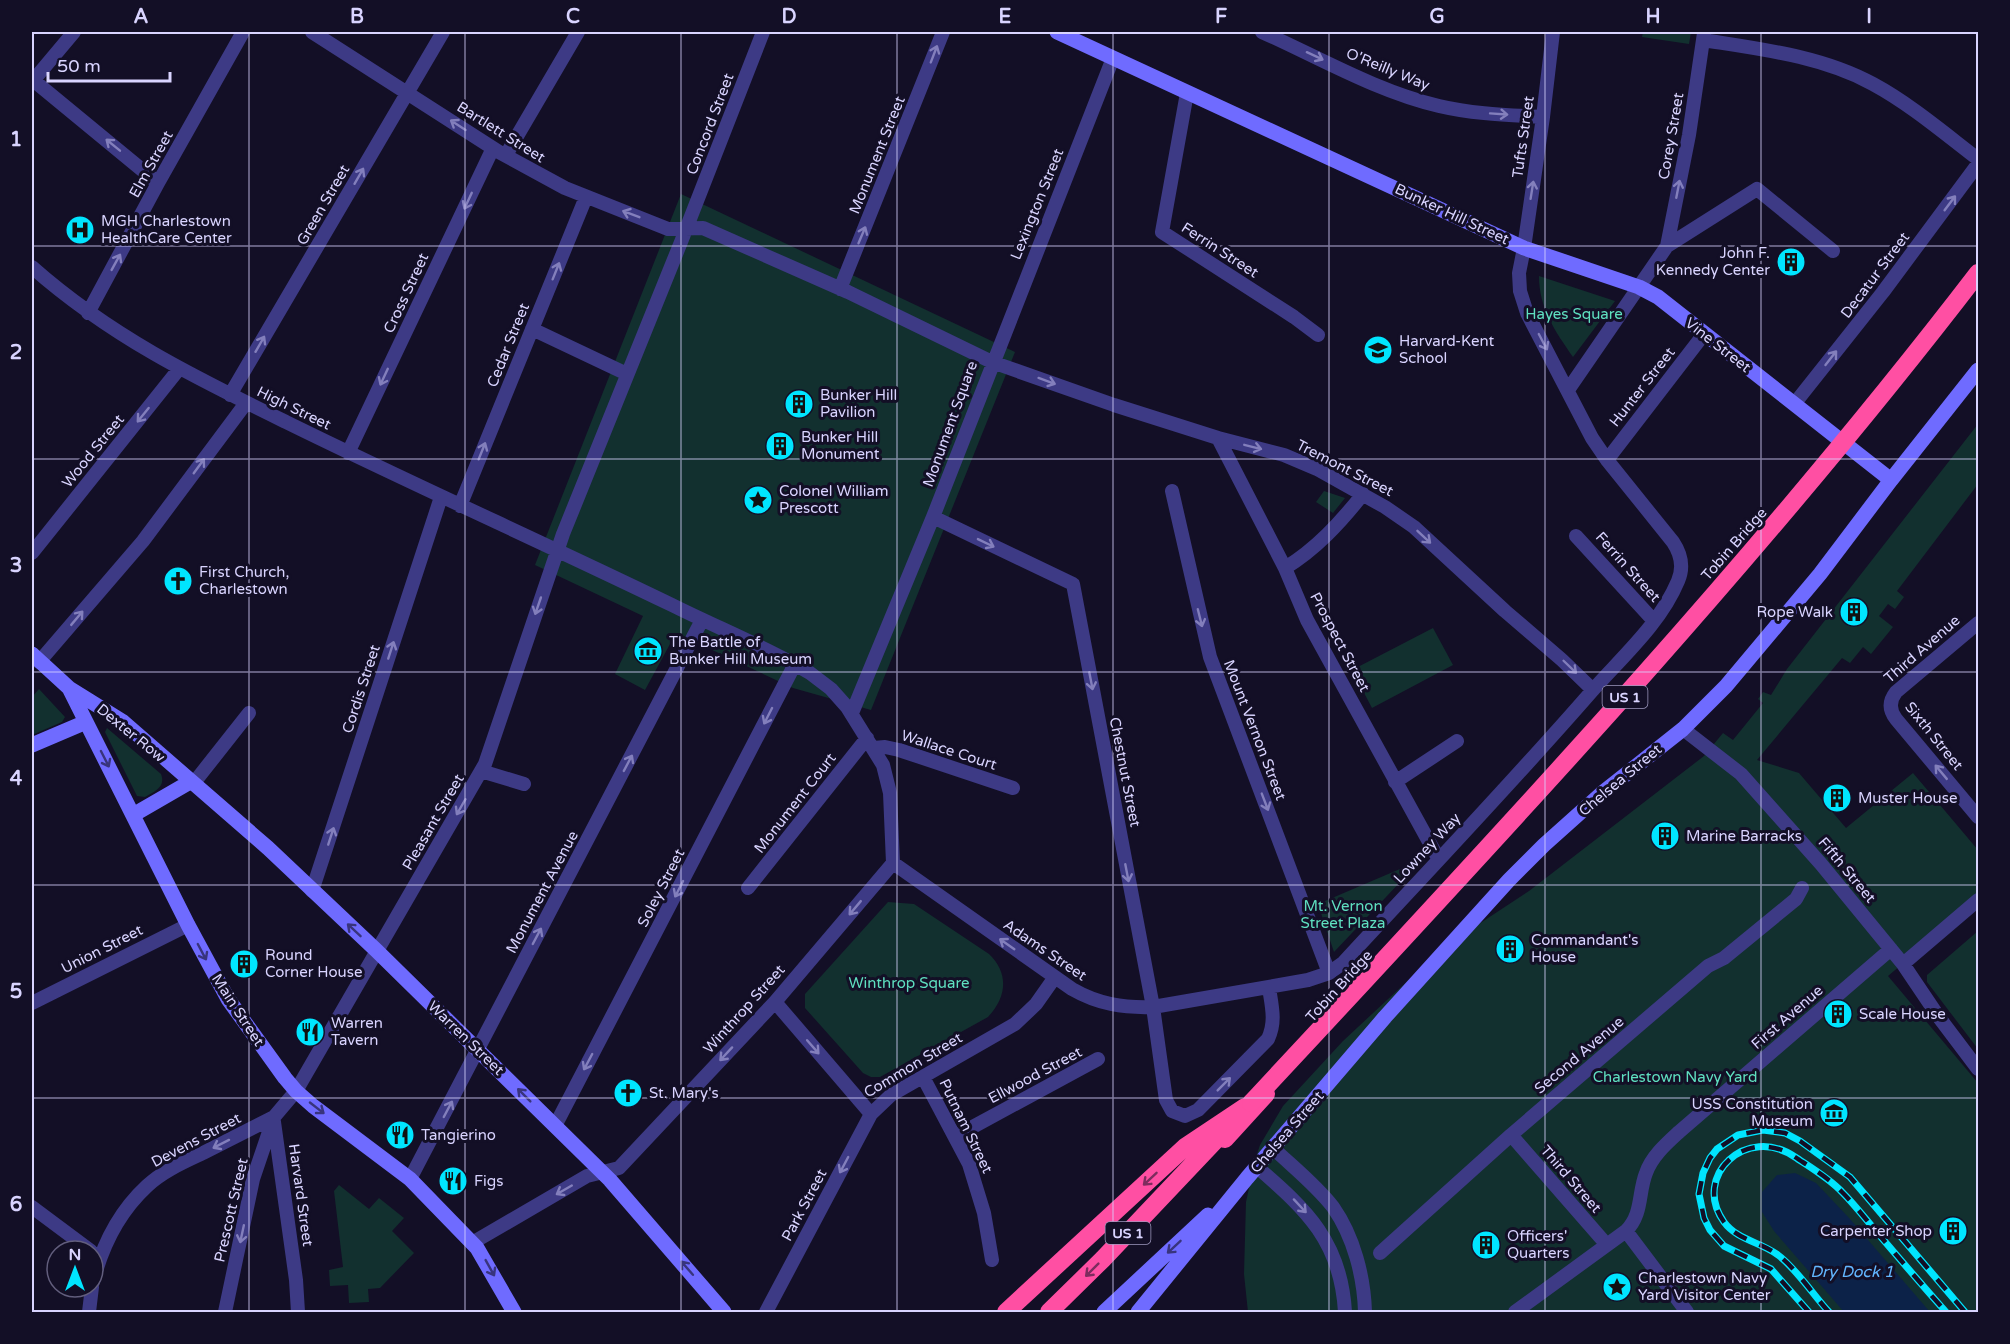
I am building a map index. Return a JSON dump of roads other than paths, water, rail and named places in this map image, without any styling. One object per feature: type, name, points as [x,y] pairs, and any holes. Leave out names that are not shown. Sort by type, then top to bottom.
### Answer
[{"type":"highway","name":"Tobin Bridge","points":[[1225,1139],[1652,666],[1769,532],[1978,272]]},
{"type":"highway","name":"Tobin Bridge","points":[[1200,1147],[1251,1103],[1516,818],[1678,638],[1872,408],[1978,272]]},
{"type":"highway","points":[[1006,1312],[1185,1147],[1200,1147]]},
{"type":"highway","name":"US 1","points":[[1049,1312],[1200,1147]]},
{"type":"main road","name":"Bunker Hill Street","points":[[1057,32],[1524,248]]},
{"type":"main road","name":"Vine Street","points":[[1524,248],[1639,287],[1658,297],[1891,480]]},
{"type":"main road","name":"Chelsea Street","points":[[1138,1312],[1252,1173],[1385,1017],[1509,880],[1601,794],[1683,729],[1726,686],[1820,574],[1978,370]]},
{"type":"main road","name":"Main Street","points":[[34,663],[69,688],[188,925],[228,999],[296,1091],[410,1179],[482,1253],[514,1312]]},
{"type":"main road","name":"Dexter Row","points":[[69,688],[122,721],[192,783]]},
{"type":"main road","points":[[32,745],[86,722]]},
{"type":"main road","name":"Warren Street","points":[[192,783],[268,848],[377,951],[603,1173],[724,1312]]},
{"type":"main road","points":[[133,815],[192,783]]},
{"type":"main road","name":"Chelsea Street","points":[[1104,1312],[1252,1173]]},
{"type":"street","points":[[74,32],[32,81],[158,183]]},
{"type":"street","name":"Elm Street","points":[[88,313],[243,32]]},
{"type":"street","name":"Bartlett Street","points":[[312,32],[493,148],[546,179],[668,229],[686,228]]},
{"type":"street","name":"Green Street","points":[[230,394],[442,32]]},
{"type":"street","points":[[506,155],[578,32]]},
{"type":"street","name":"Concord Street","points":[[686,228],[763,32]]},
{"type":"street","name":"Monument Street","points":[[840,289],[943,32]]},
{"type":"street","name":"O'Reilly Way","points":[[1262,32],[1375,84],[1426,102],[1468,112],[1543,117]]},
{"type":"street","name":"Tufts Street","points":[[1524,248],[1553,32]]},
{"type":"street","points":[[1704,36],[1823,63],[1872,83],[1978,159]]},
{"type":"street","name":"Corey Street","points":[[1667,246],[1689,135],[1704,36]]},
{"type":"street","name":"Lexington Street","points":[[992,362],[1113,58]]},
{"type":"street","name":"Ferrin Street","points":[[1187,93],[1162,232],[1318,335]]},
{"type":"street","name":"Cross Street","points":[[348,453],[493,148]]},
{"type":"street","name":"Decatur Street","points":[[1795,404],[1883,292],[1978,164]]},
{"type":"street","points":[[1568,390],[1667,246],[1757,189],[1833,251]]},
{"type":"street","name":"Cedar Street","points":[[460,506],[586,197]]},
{"type":"street","points":[[686,228],[558,551],[795,664],[831,689],[852,714],[883,765],[888,783],[893,864]]},
{"type":"street","name":"Monument Square","points":[[686,228],[703,228],[840,289],[992,362],[933,517],[852,714]]},
{"type":"street","name":"Bunker Hill Street","points":[[1524,248],[1519,273],[1520,291],[1527,313],[1592,438],[1607,460],[1674,542],[1680,555]]},
{"type":"street","name":"High Street","points":[[32,267],[88,313],[120,335],[179,369],[348,453],[558,551]]},
{"type":"street","points":[[532,329],[627,374]]},
{"type":"street","name":"Hunter Street","points":[[1607,460],[1704,334]]},
{"type":"street","name":"Tremont Street","points":[[992,362],[1114,405],[1300,461],[1363,494],[1414,527],[1505,611],[1563,660],[1593,690]]},
{"type":"street","name":"Wood Street","points":[[32,553],[179,369]]},
{"type":"street","points":[[34,663],[143,541],[246,403]]},
{"type":"street","name":"Prospect Street","points":[[1218,438],[1285,568],[1307,620],[1438,858]]},
{"type":"street","name":"Mount Vernon Street","points":[[1172,491],[1210,657],[1329,973]]},
{"type":"street","points":[[1285,568],[1302,558],[1342,521],[1363,494]]},
{"type":"street","name":"Cordis Street","points":[[312,891],[441,497]]},
{"type":"street","name":"Chestnut Street","points":[[933,517],[1073,584],[1153,1007],[1166,1100],[1170,1109],[1178,1115],[1188,1115],[1198,1110],[1268,1040],[1273,1028],[1269,988]]},
{"type":"street","name":"Ferrin Street","points":[[1576,536],[1654,621]]},
{"type":"street","name":"Pleasant Street","points":[[296,1091],[485,764],[558,551]]},
{"type":"street","name":"Lowney Way","points":[[1269,988],[1329,973],[1343,963],[1562,726],[1654,621],[1679,578],[1682,567],[1680,555]]},
{"type":"street","name":"Monument Avenue","points":[[410,1179],[702,620]]},
{"type":"street","name":"Third Avenue","points":[[1890,703],[1896,692],[1978,623]]},
{"type":"street","name":"Soley Street","points":[[555,1126],[795,664]]},
{"type":"street","name":"Sixth Street","points":[[1890,703],[1891,711],[1896,719],[1978,817]]},
{"type":"street","points":[[192,783],[249,714]]},
{"type":"street","name":"Fifth Street","points":[[1683,729],[1719,755],[1757,790],[1903,964],[1978,1070]]},
{"type":"street","points":[[1395,782],[1457,741]]},
{"type":"street","name":"Wallace Court","points":[[870,743],[899,750],[1013,788]]},
{"type":"street","name":"Monument Court","points":[[748,888],[870,743]]},
{"type":"street","points":[[481,771],[524,784]]},
{"type":"street","name":"Adams Street","points":[[893,864],[1055,977],[1086,997],[1100,1002],[1131,1008],[1153,1007],[1269,988]]},
{"type":"street","name":"Winthrop Street","points":[[472,1243],[587,1176],[619,1168],[775,1002],[893,864]]},
{"type":"street","name":"Second Avenue","points":[[1380,1252],[1511,1135],[1708,966],[1724,958],[1796,899],[1802,888]]},
{"type":"street","points":[[1903,964],[1978,900]]},
{"type":"street","name":"Union Street","points":[[32,1003],[188,925]]},
{"type":"street","name":"First Avenue","points":[[1515,1312],[1626,1231],[1638,1212],[1647,1169],[1662,1149],[1890,949]]},
{"type":"street","name":"Common Street","points":[[775,1002],[871,1114],[891,1095],[1015,1024],[1036,1004],[1055,977]]},
{"type":"street","name":"Ellwood Street","points":[[956,1136],[1098,1059]]},
{"type":"street","name":"Putnam Street","points":[[923,1077],[969,1164],[978,1188],[992,1260]]},
{"type":"street","points":[[274,1117],[296,1091]]},
{"type":"street","name":"Park Street","points":[[766,1312],[871,1114]]},
{"type":"street","name":"Devens Street","points":[[105,1243],[138,1195],[152,1182],[180,1164],[274,1117]]},
{"type":"street","name":"Prescott Street","points":[[225,1312],[253,1179],[274,1117]]},
{"type":"street","name":"Harvard Street","points":[[274,1117],[296,1280],[298,1312]]},
{"type":"street","name":"Third Street","points":[[1511,1135],[1607,1245]]},
{"type":"street","points":[[1273,1148],[1332,1207],[1347,1232],[1357,1259],[1365,1312]]},
{"type":"street","points":[[1252,1173],[1294,1199],[1321,1232],[1338,1273],[1345,1312]]},
{"type":"street","points":[[32,1207],[75,1239]]},
{"type":"street","points":[[1626,1231],[1687,1312]]},
{"type":"water","name":"Dry Dock 1","points":[[1795,1173],[1816,1183],[1930,1312],[1844,1312],[1774,1231],[1762,1212],[1762,1192],[1777,1175]]},
{"type":"railway","points":[[1809,1312],[1771,1269],[1724,1246],[1710,1230],[1704,1218],[1699,1194],[1703,1173],[1717,1149],[1738,1135],[1763,1130],[1785,1133],[1850,1177],[1965,1312]]},
{"type":"railway","points":[[1829,1312],[1784,1260],[1742,1237],[1724,1222],[1716,1205],[1714,1188],[1719,1173],[1729,1160],[1743,1151],[1759,1147],[1777,1148],[1795,1157],[1831,1182],[1851,1201],[1946,1312]]},
{"type":"place","name":"MGH Charlestown HealthCare Center","points":[[80,230]]},
{"type":"place","name":"John F. Kennedy Center","points":[[1791,262]]},
{"type":"place","name":"Harvard-Kent School","points":[[1378,350]]},
{"type":"place","name":"Bunker Hill Pavilion","points":[[799,404]]},
{"type":"place","name":"Bunker Hill Monument","points":[[780,446]]},
{"type":"place","name":"Colonel William Prescott","points":[[758,500]]},
{"type":"place","name":"First Church, Charlestown","points":[[178,581]]},
{"type":"place","name":"Rope Walk","points":[[1854,612]]},
{"type":"place","name":"The Battle of Bunker Hill Museum","points":[[648,651]]},
{"type":"place","name":"Muster House","points":[[1837,798]]},
{"type":"place","name":"Marine Barracks","points":[[1665,836]]},
{"type":"place","name":"Commandant's House","points":[[1510,949]]},
{"type":"place","name":"Round Corner House","points":[[244,964]]},
{"type":"place","name":"Scale House","points":[[1838,1014]]},
{"type":"place","name":"Warren Tavern","points":[[310,1032]]},
{"type":"place","name":"St. Mary's","points":[[628,1093]]},
{"type":"place","name":"USS Constitution Museum","points":[[1834,1113]]},
{"type":"place","name":"Tangierino","points":[[400,1135]]},
{"type":"place","name":"Figs","points":[[453,1181]]},
{"type":"place","name":"Carpenter Shop","points":[[1953,1231]]},
{"type":"place","name":"Officers' Quarters","points":[[1486,1245]]},
{"type":"place","name":"Charlestown Navy Yard Visitor Center","points":[[1617,1287]]},
{"type":"park label","name":"Hayes Square","points":[[1574,314]]},
{"type":"park label","name":"Mt. Vernon Street Plaza","points":[[1343,914]]},
{"type":"park label","name":"Winthrop Square","points":[[909,983]]},
{"type":"park label","name":"Charlestown Navy Yard","points":[[1675,1077]]}]
